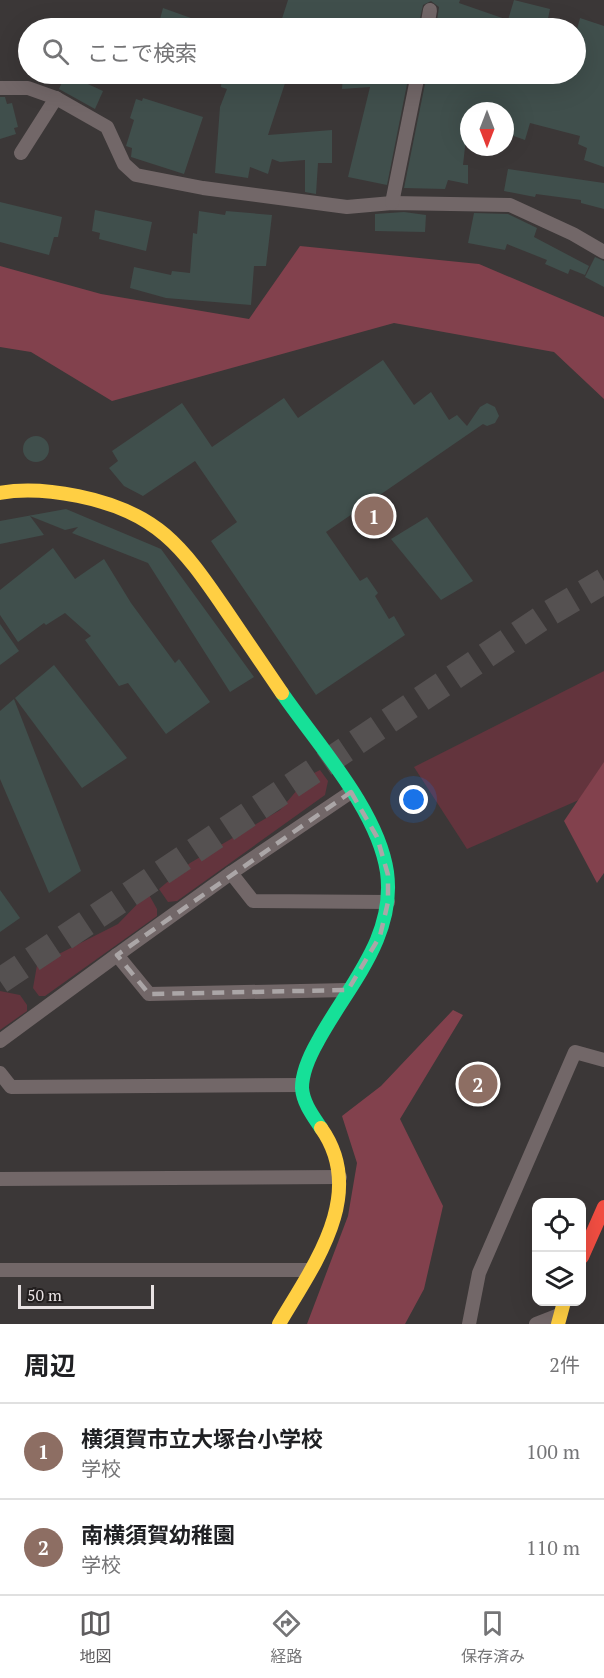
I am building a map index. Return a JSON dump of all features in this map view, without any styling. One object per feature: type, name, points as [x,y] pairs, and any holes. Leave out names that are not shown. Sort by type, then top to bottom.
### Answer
[{"type":"street","points":[[429,18],[430,10]]},
{"type":"street","points":[[392,203],[416,84]]},
{"type":"street","points":[[0,88],[28,88],[56,98],[107,126],[124,164],[136,175],[203,188],[346,207],[392,203],[510,206],[573,234],[604,252]]},
{"type":"street","points":[[21,153],[56,98]]},
{"type":"street","points":[[0,493],[39,491],[90,496],[132,512],[166,533],[187,554],[351,792],[377,837],[388,875],[388,902],[380,936],[310,1055],[302,1085],[310,1116],[332,1145],[340,1177],[337,1214],[310,1270],[279,1324]]},
{"type":"street","points":[[0,1041],[231,873],[351,792]]},
{"type":"street","points":[[231,873],[253,901],[388,902]]},
{"type":"street","points":[[117,955],[149,994],[348,990]]},
{"type":"street","points":[[469,1324],[479,1273],[575,1052],[604,1060]]},
{"type":"street","points":[[0,1072],[11,1086],[302,1085]]},
{"type":"street","points":[[0,1179],[340,1177]]},
{"type":"street","points":[[584,1252],[604,1207]]},
{"type":"street","points":[[0,1270],[310,1270]]},
{"type":"street","points":[[536,1324],[558,1320]]},
{"type":"highlighted area","points":[[351,792],[377,837],[388,875],[388,902],[380,936],[348,990],[149,994],[117,955]]},
{"type":"shaded area","points":[[300,246],[479,264],[604,317],[604,399],[554,352],[394,323],[112,401],[31,352],[0,347],[0,266],[101,294],[249,319]]},
{"type":"shaded area","points":[[604,671],[604,789],[467,849],[414,767]]},
{"type":"shaded area","points":[[604,762],[604,873],[597,883],[564,821]]},
{"type":"shaded area","points":[[320,770],[328,781],[325,795],[177,901],[168,902],[159,889],[190,863],[280,810],[310,775]]},
{"type":"shaded area","points":[[148,893],[157,909],[157,916],[45,996],[39,996],[33,988],[37,965],[118,924]]},
{"type":"shaded area","points":[[0,991],[20,995],[27,1005],[27,1011],[0,1030]]},
{"type":"shaded area","points":[[453,1010],[463,1015],[400,1119],[443,1206],[424,1289],[405,1324],[307,1324],[348,1216],[357,1163],[342,1116],[381,1086]]},
{"type":"building","points":[[288,0],[460,0],[459,3],[502,18],[437,18],[439,7],[431,1],[423,5],[420,18],[282,18]]},
{"type":"building","points":[[514,0],[550,9],[548,18],[509,18]]},
{"type":"building","points":[[163,8],[191,18],[160,18]]},
{"type":"building","points":[[586,20],[604,26],[604,167],[584,160],[587,148],[578,144],[580,136],[530,123],[525,140],[514,136],[514,102],[460,102],[460,156],[464,156],[463,165],[468,165],[468,184],[448,180],[445,189],[404,188],[425,84],[586,84]]},
{"type":"building","points":[[61,84],[88,84],[103,91],[95,109],[59,89]]},
{"type":"building","points":[[221,84],[285,84],[268,135],[332,130],[332,163],[318,163],[316,194],[305,192],[305,160],[280,162],[272,159],[268,174],[250,167],[248,178],[215,173],[220,107],[227,89],[221,87]]},
{"type":"building","points":[[342,84],[407,84],[387,185],[348,177],[370,87],[342,89]]},
{"type":"building","points":[[0,97],[5,97],[7,104],[12,103],[18,127],[14,128],[16,134],[0,139]]},
{"type":"building","points":[[143,98],[203,117],[184,174],[131,157],[132,148],[126,146],[134,120],[130,118],[136,99],[142,101]]},
{"type":"building","points":[[508,169],[604,183],[604,209],[581,203],[581,200],[536,194],[535,197],[504,191]]},
{"type":"building","points":[[0,202],[62,217],[58,237],[54,237],[49,255],[0,242]]},
{"type":"building","points":[[95,210],[152,222],[146,251],[99,239],[100,233],[92,231]]},
{"type":"building","points":[[199,211],[225,215],[226,211],[272,215],[266,266],[254,266],[251,305],[166,298],[130,288],[134,267],[171,275],[172,271],[190,273],[193,233],[197,234]]},
{"type":"building","points":[[404,212],[426,215],[425,232],[375,231],[375,214]]},
{"type":"building","points":[[474,213],[508,214],[537,228],[534,237],[589,266],[585,275],[570,269],[568,274],[545,264],[547,260],[507,244],[505,250],[468,243]]},
{"type":"building","points":[[595,257],[604,261],[604,287],[585,277]]},
{"type":"building","points":[[383,360],[414,405],[431,392],[449,420],[457,415],[467,426],[480,407],[487,403],[495,407],[499,416],[495,423],[487,426],[483,424],[326,532],[360,581],[367,577],[378,593],[375,596],[389,619],[394,616],[405,635],[316,695],[211,541],[237,522],[195,461],[143,496],[124,486],[109,468],[118,461],[112,451],[182,403],[212,447],[284,398],[298,418]]},
{"type":"building","points":[[36,436],[45,440],[49,449],[45,458],[36,462],[27,458],[23,449],[27,440]]},
{"type":"building","points":[[66,509],[161,549],[254,677],[230,692],[148,563],[72,533],[78,527],[65,530],[30,516],[44,535],[0,544],[0,521]]},
{"type":"building","points":[[427,517],[473,581],[441,600],[391,539]]},
{"type":"building","points":[[53,548],[75,579],[104,559],[131,603],[175,663],[179,659],[210,702],[166,734],[128,683],[119,686],[85,640],[91,636],[65,613],[46,625],[44,623],[18,642],[0,615],[0,590]]},
{"type":"building","points":[[0,624],[19,651],[0,665]]},
{"type":"building","points":[[54,665],[127,758],[82,788],[15,698]]},
{"type":"building","points":[[14,699],[81,871],[49,893],[0,779],[0,711]]},
{"type":"building","points":[[0,890],[20,918],[0,932]]},
{"type":"tunnel","points":[[0,981],[548,614],[604,581]]},
{"type":"traffic: fast","points":[[282,693],[359,802],[372,825],[387,872],[388,896],[377,940],[367,961],[315,1046],[303,1075],[304,1099],[321,1128]]},
{"type":"traffic: slow","points":[[0,493],[39,491],[78,496],[105,503],[148,522],[165,535],[195,567],[282,693]]},
{"type":"traffic: slow","points":[[279,1324],[320,1254],[337,1204],[339,1178],[334,1153],[321,1128]]},
{"type":"traffic: slow","points":[[558,1324],[563,1306]]},
{"type":"traffic: jam","points":[[584,1252],[604,1207]]},
{"type":"place","name":"横須賀市立大塚台小学校","points":[[374,516]]},
{"type":"place","name":"南横須賀幼稚園","points":[[478,1084]]}]
